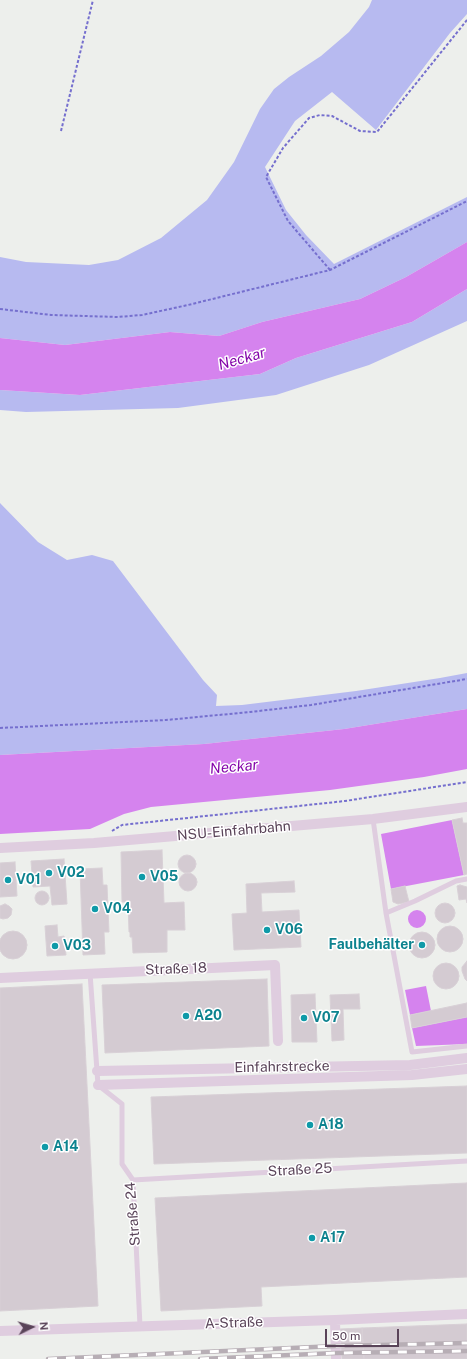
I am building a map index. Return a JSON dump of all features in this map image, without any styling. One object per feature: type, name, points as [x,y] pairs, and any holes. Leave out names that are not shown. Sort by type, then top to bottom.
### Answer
[{"type":"street","name":"NSU-Einfahrbahn","points":[[0,848],[94,843],[373,819],[467,807]]},
{"type":"street","name":"Straße 18","points":[[0,978],[276,965],[278,1041]]},
{"type":"street","name":"Einfahrstrecke","points":[[97,1071],[410,1065],[467,1058]]},
{"type":"street","name":"Einfahrstrecke","points":[[98,1085],[412,1075],[467,1069]]},
{"type":"street","name":"A-Straße","points":[[0,1331],[467,1314]]},
{"type":"street","points":[[335,1320],[336,1359]]},
{"type":"lane","points":[[373,819],[386,913],[412,1052],[467,1046]]},
{"type":"lane","points":[[386,913],[456,881],[467,879]]},
{"type":"lane","points":[[90,973],[98,1085]]},
{"type":"lane","name":"Straße 24","points":[[98,1085],[122,1104],[122,1164],[133,1180],[140,1326]]},
{"type":"lane","name":"Straße 25","points":[[133,1180],[467,1161]]},
{"type":"path","points":[[61,131],[93,0]]},
{"type":"path","points":[[330,270],[288,221],[266,177],[283,148],[309,118],[320,114],[332,116],[360,131],[377,132],[467,20]]},
{"type":"path","points":[[0,310],[51,315],[118,317],[142,315],[188,306],[330,270],[467,201]]},
{"type":"path","points":[[0,728],[166,720],[250,712],[311,705],[467,679]]},
{"type":"path","points":[[110,832],[122,825],[345,801],[467,782]]},
{"type":"shaded area","points":[[372,0],[467,0],[467,14],[450,33],[376,130],[332,92],[295,121],[265,167],[286,210],[306,235],[334,264],[467,197],[467,242],[406,277],[360,299],[262,322],[219,336],[170,332],[65,345],[0,338],[0,257],[26,262],[89,265],[118,260],[161,238],[207,200],[234,162],[260,109],[274,89],[289,77],[321,56],[349,32],[369,7]]},
{"type":"shaded area","points":[[467,289],[467,321],[369,365],[276,395],[178,408],[26,412],[0,410],[0,390],[80,395],[260,374],[296,358],[412,322]]},
{"type":"shaded area","points":[[0,503],[38,542],[67,560],[92,555],[113,561],[203,680],[217,695],[216,706],[242,705],[356,691],[467,673],[467,709],[344,729],[204,744],[0,755]]},
{"type":"water","name":"Neckar","points":[[467,242],[467,289],[412,322],[296,358],[260,374],[80,395],[0,390],[0,338],[65,345],[170,332],[219,336],[262,322],[360,299],[406,277]]},
{"type":"water","name":"Neckar","points":[[467,709],[467,769],[424,777],[330,790],[151,807],[124,814],[90,829],[0,834],[0,755],[204,744],[344,729]]},
{"type":"water","points":[[452,820],[464,875],[391,889],[381,834]]},
{"type":"water","points":[[417,910],[423,913],[426,919],[423,925],[417,928],[411,925],[408,919],[411,913]]},
{"type":"water","points":[[426,986],[431,1011],[410,1015],[405,990]]},
{"type":"water","points":[[467,1017],[467,1044],[416,1046],[412,1028]]},
{"type":"building","points":[[462,818],[463,823],[467,823],[467,874],[464,875],[452,820]]},
{"type":"building","name":"V05","points":[[162,850],[164,903],[184,902],[185,930],[167,930],[167,952],[133,953],[132,937],[130,937],[129,932],[128,902],[122,902],[121,852]]},
{"type":"building","points":[[187,855],[193,858],[196,864],[193,870],[187,873],[181,870],[178,864],[181,858]]},
{"type":"building","name":"V02","points":[[64,859],[67,904],[52,905],[50,886],[33,887],[31,861]]},
{"type":"building","name":"V01","points":[[15,862],[17,896],[0,897],[0,863]]},
{"type":"building","name":"V04","points":[[102,868],[103,885],[107,885],[109,932],[104,932],[105,954],[83,955],[80,869]]},
{"type":"building","points":[[188,873],[194,876],[197,882],[194,888],[188,891],[182,888],[179,882],[182,876]]},
{"type":"building","name":"V06","points":[[294,881],[295,892],[261,893],[262,912],[299,910],[301,947],[234,950],[232,914],[247,913],[246,884]]},
{"type":"building","points":[[460,885],[467,887],[467,903],[466,899],[459,900],[457,886]]},
{"type":"building","points":[[405,886],[409,902],[398,904],[393,902],[391,889]]},
{"type":"building","points":[[39,891],[45,891],[49,895],[49,901],[45,905],[39,905],[35,901],[35,895]]},
{"type":"building","name":"Faulbehälter","points":[[441,903],[449,903],[455,909],[455,917],[449,923],[441,923],[435,917],[435,909]]},
{"type":"building","points":[[5,904],[12,909],[11,915],[8,918],[3,919],[0,918],[0,906]]},
{"type":"building","name":"V03","points":[[57,925],[58,937],[64,936],[66,955],[47,956],[45,926]]},
{"type":"building","name":"Faulbehälter","points":[[450,926],[459,930],[463,939],[459,948],[450,952],[441,948],[437,939],[441,930]]},
{"type":"building","points":[[13,931],[23,935],[27,945],[23,955],[13,959],[3,955],[-1,945],[3,935]]},
{"type":"building","name":"Faulbehälter","points":[[422,932],[431,936],[435,945],[431,954],[422,958],[413,954],[409,945],[413,936]]},
{"type":"building","points":[[467,961],[467,981],[462,971],[462,967]]},
{"type":"building","points":[[446,963],[455,967],[459,976],[455,985],[446,989],[437,985],[433,976],[437,967]]},
{"type":"building","name":"A20","points":[[267,979],[269,1046],[105,1053],[102,985]]},
{"type":"building","name":"A14","points":[[82,984],[98,1306],[0,1311],[0,988]]},
{"type":"building","name":"V07","points":[[315,994],[317,1042],[292,1042],[291,995]]},
{"type":"building","points":[[359,994],[360,1009],[343,1009],[344,1040],[332,1041],[330,995]]},
{"type":"building","points":[[467,1003],[467,1017],[412,1028],[410,1015]]},
{"type":"building","name":"A18","points":[[467,1086],[467,1153],[154,1164],[151,1097]]},
{"type":"building","name":"A17","points":[[467,1183],[467,1277],[261,1287],[262,1306],[161,1311],[155,1198]]},
{"type":"building","points":[[467,1324],[467,1359],[364,1359],[362,1328]]},
{"type":"building","points":[[362,1328],[364,1359],[342,1359],[340,1329]]},
{"type":"railway","points":[[48,1359],[336,1346],[467,1343]]},
{"type":"railway","points":[[200,1359],[336,1353],[467,1351]]},
{"type":"place","name":"V02","points":[[49,873]]},
{"type":"place","name":"V05","points":[[142,877]]},
{"type":"place","name":"V01","points":[[8,880]]},
{"type":"place","name":"V04","points":[[95,909]]},
{"type":"place","name":"V06","points":[[267,930]]},
{"type":"place","name":"Faulbehälter","points":[[422,945]]},
{"type":"place","name":"V03","points":[[55,946]]},
{"type":"place","name":"A20","points":[[186,1016]]},
{"type":"place","name":"V07","points":[[304,1018]]},
{"type":"place","name":"A18","points":[[310,1125]]},
{"type":"place","name":"A14","points":[[45,1147]]},
{"type":"place","name":"A17","points":[[312,1238]]}]
